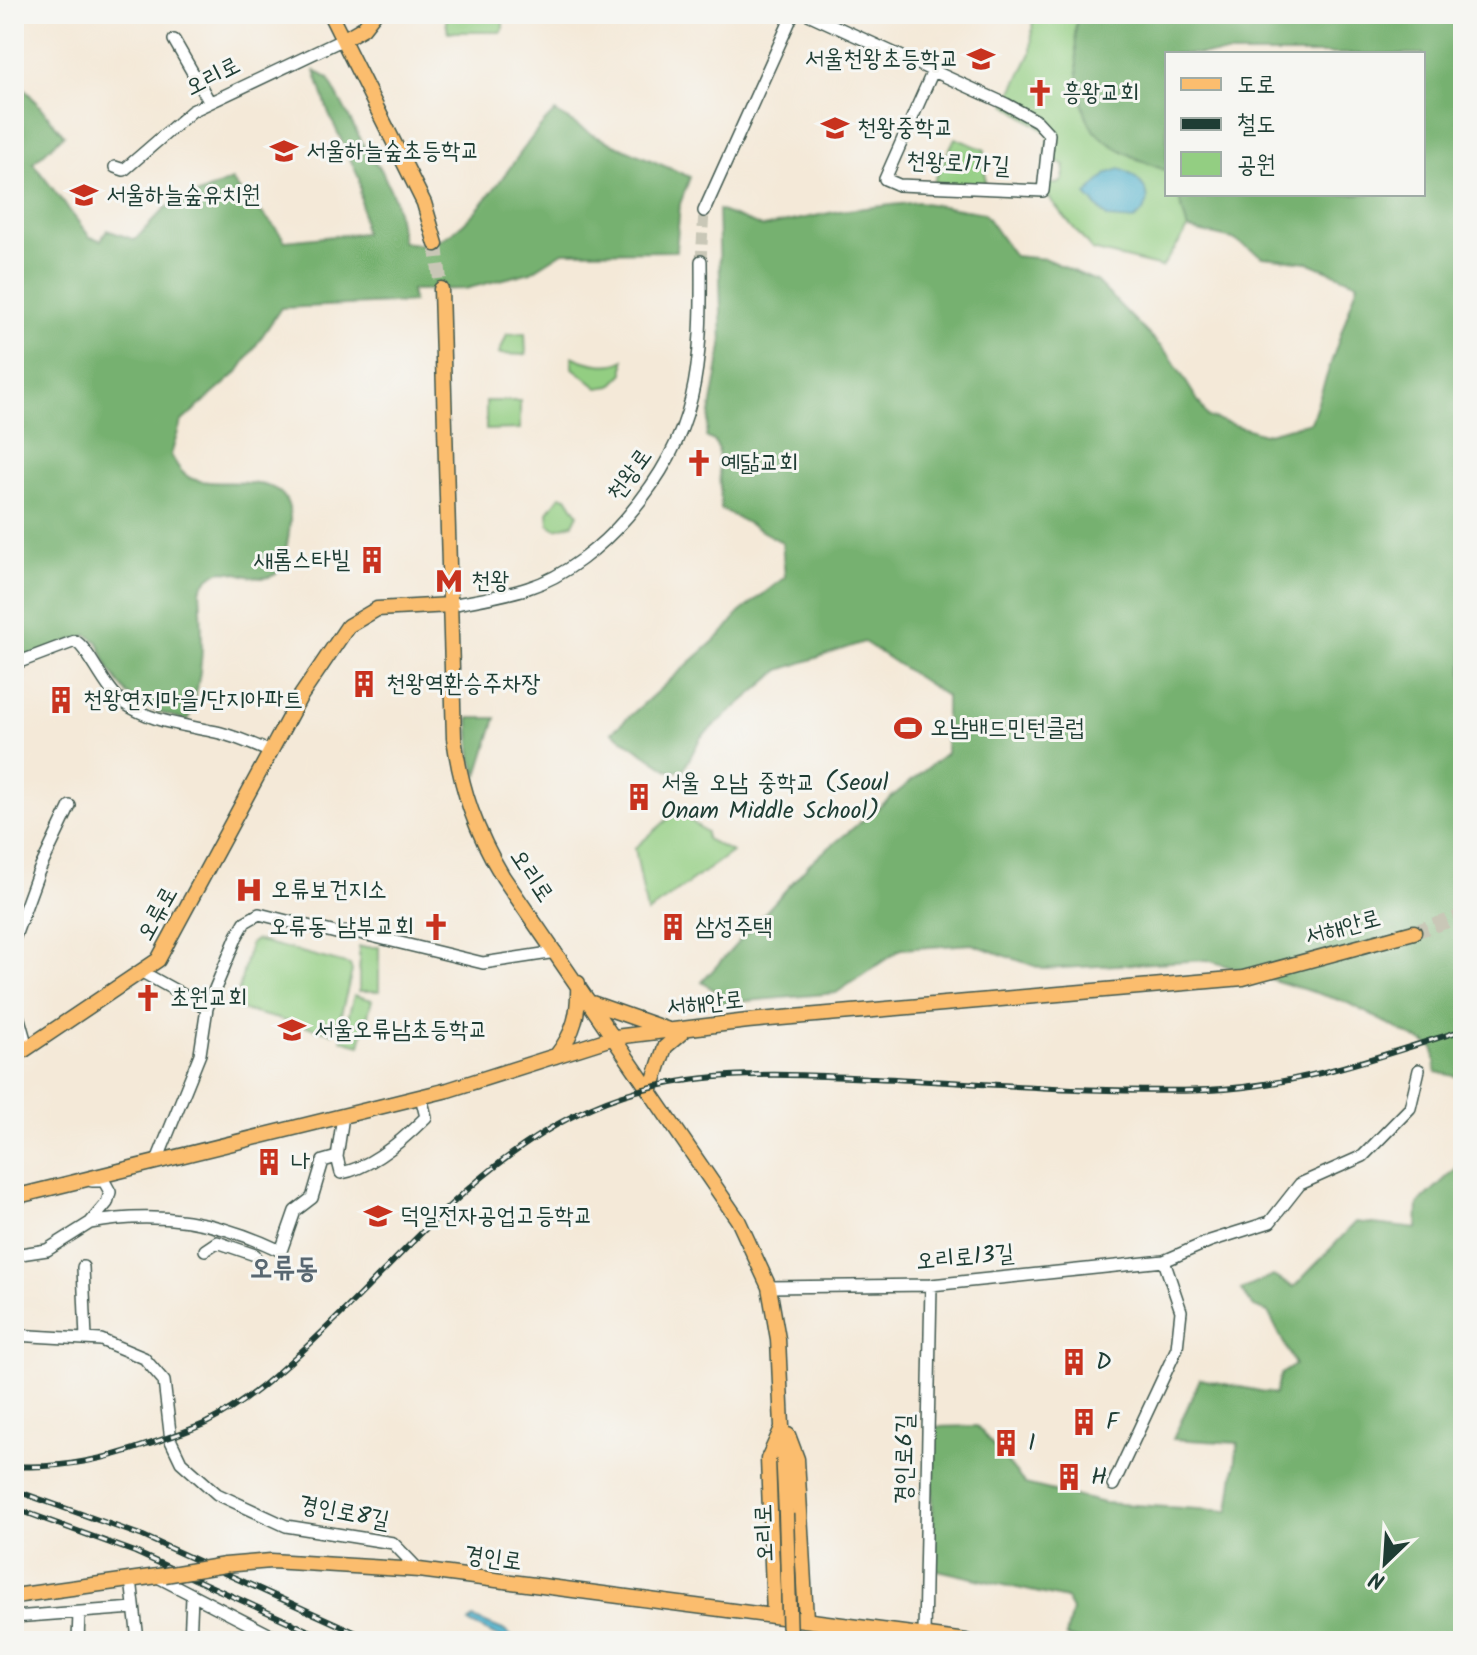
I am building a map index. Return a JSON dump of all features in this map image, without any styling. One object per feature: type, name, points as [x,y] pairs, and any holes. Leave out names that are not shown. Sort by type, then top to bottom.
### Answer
[{"type":"main road","points":[[330,14],[424,203],[436,244]]},
{"type":"main road","points":[[344,39],[363,28],[374,14]]},
{"type":"main road","name":"오리로","points":[[441,289],[454,738],[466,803],[480,838],[738,1220],[769,1287],[778,1339],[790,1641]]},
{"type":"main road","name":"오류로","points":[[14,1057],[158,960],[269,751],[320,665],[355,620],[377,609],[451,605]]},
{"type":"main road","name":"서해안로","points":[[14,1197],[421,1097],[615,1037],[1243,978],[1414,932]]},
{"type":"main road","points":[[556,1056],[577,1017],[578,983]]},
{"type":"main road","points":[[591,1003],[670,1030]]},
{"type":"main road","points":[[651,1089],[665,1047],[687,1028]]},
{"type":"main road","name":"오리로","points":[[774,1616],[768,1459],[783,1424]]},
{"type":"main road","name":"오리로","points":[[783,1424],[797,1459],[806,1619]]},
{"type":"main road","name":"경인로","points":[[14,1596],[271,1561],[419,1570],[966,1641]]},
{"type":"street","points":[[704,211],[793,14]]},
{"type":"street","points":[[808,14],[933,71]]},
{"type":"street","name":"오리로","points":[[115,167],[124,170],[177,122],[209,101],[344,39]]},
{"type":"street","points":[[174,40],[209,101]]},
{"type":"street","name":"천왕로1가길","points":[[933,71],[1006,104],[1037,121],[1049,134],[1043,191],[899,185],[885,179],[933,71]]},
{"type":"street","name":"천왕로","points":[[451,605],[514,592],[548,580],[597,547],[656,481],[678,443],[697,380],[701,261]]},
{"type":"street","points":[[14,664],[75,641],[83,646],[108,688],[136,709],[181,728],[210,730],[269,751]]},
{"type":"street","points":[[14,939],[38,873],[70,806]]},
{"type":"street","points":[[156,1163],[200,1054],[207,1008],[237,936],[245,922],[259,914],[336,933],[355,932],[483,963],[556,952]]},
{"type":"street","points":[[142,972],[207,1008]]},
{"type":"street","points":[[14,982],[16,1008],[27,1047]]},
{"type":"street","name":"오리로13길","points":[[769,1287],[931,1285],[1164,1261],[1270,1222],[1300,1184],[1363,1156],[1410,1108],[1419,1070]]},
{"type":"street","points":[[343,1116],[337,1157],[341,1173],[354,1171],[412,1132],[426,1117],[421,1097]]},
{"type":"street","points":[[90,1223],[145,1217],[192,1219],[240,1232],[281,1251],[295,1211],[312,1198],[323,1161],[337,1157]]},
{"type":"street","points":[[14,1255],[47,1250],[90,1223],[107,1203],[110,1192],[104,1181],[86,1181]]},
{"type":"street","points":[[205,1250],[217,1242],[255,1255]]},
{"type":"street","points":[[1113,1485],[1177,1348],[1181,1311],[1164,1261]]},
{"type":"street","points":[[83,1267],[86,1339]]},
{"type":"street","name":"경인로6길","points":[[924,1634],[931,1285]]},
{"type":"street","name":"경인로8길","points":[[14,1335],[101,1340],[144,1358],[164,1381],[171,1441],[181,1462],[217,1494],[286,1526],[393,1543],[419,1570]]},
{"type":"street","points":[[161,1576],[192,1597],[282,1641]]},
{"type":"street","points":[[131,1579],[141,1641]]},
{"type":"street","points":[[190,1641],[192,1597]]},
{"type":"street","points":[[14,1617],[134,1608]]},
{"type":"street","points":[[78,1641],[79,1613]]},
{"type":"green space","points":[[445,14],[503,14],[503,29],[500,32],[448,32]]},
{"type":"green space","points":[[1033,14],[1078,14],[1075,31],[1082,93],[1132,157],[1165,170],[1165,196],[1179,196],[1188,229],[1162,267],[1092,250],[1043,191],[1044,183],[1058,184],[1063,180],[1065,166],[1046,156],[1049,134],[1006,104],[1031,53]]},
{"type":"green space","points":[[1077,14],[1463,14],[1463,1078],[1436,1072],[1434,1048],[1346,1002],[1207,960],[1043,969],[972,944],[901,949],[836,993],[716,1004],[717,992],[702,982],[810,863],[946,753],[946,696],[864,642],[780,670],[701,737],[683,771],[670,771],[612,732],[724,632],[739,613],[785,577],[782,542],[721,509],[718,449],[715,442],[706,437],[722,346],[718,210],[763,227],[839,211],[918,202],[984,213],[1014,256],[1046,259],[1096,281],[1170,356],[1208,417],[1264,434],[1311,422],[1358,283],[1307,262],[1263,257],[1233,239],[1188,229],[1179,196],[1425,196],[1425,52],[1165,52],[1165,170],[1115,147],[1091,126],[1083,103],[1076,39]]},
{"type":"green space","points":[[315,71],[328,78],[370,157],[381,169],[395,200],[402,241],[425,244],[446,236],[467,220],[555,112],[593,135],[690,177],[680,204],[676,251],[563,252],[531,272],[465,289],[411,290],[413,302],[281,308],[238,372],[181,422],[171,455],[191,479],[256,484],[281,493],[288,504],[290,521],[286,548],[276,574],[265,578],[218,572],[200,590],[202,656],[188,721],[155,711],[127,694],[109,669],[98,642],[87,635],[14,662],[14,76],[64,135],[33,163],[90,237],[101,240],[107,230],[135,240],[165,208],[232,180],[285,241],[364,233],[359,178],[329,114]]},
{"type":"green space","points":[[955,138],[985,150],[985,187],[933,183]]},
{"type":"green space","points":[[525,333],[526,355],[499,354],[507,334]]},
{"type":"green space","points":[[572,356],[598,364],[624,360],[624,373],[611,386],[598,388],[572,367]]},
{"type":"green space","points":[[486,401],[520,401],[520,429],[486,430]]},
{"type":"green space","points":[[560,496],[567,497],[578,514],[573,524],[556,529],[549,524],[548,512]]},
{"type":"green space","points":[[469,718],[496,718],[478,775],[472,760]]},
{"type":"green space","points":[[677,811],[706,832],[706,839],[732,852],[647,913],[635,848]]},
{"type":"green space","points":[[255,940],[350,965],[352,971],[337,1030],[332,1033],[239,1009],[235,1005],[250,944]]},
{"type":"green space","points":[[359,947],[379,947],[379,991],[359,991]]},
{"type":"green space","points":[[354,995],[372,1000],[360,1045],[342,1040]]},
{"type":"green space","points":[[1463,1162],[1463,1641],[1080,1641],[1066,1636],[1072,1610],[1066,1599],[933,1569],[932,1427],[977,1426],[1025,1484],[1104,1503],[1229,1511],[1238,1443],[1173,1439],[1200,1379],[1275,1394],[1281,1374],[1295,1365],[1268,1312],[1254,1307],[1241,1290],[1273,1276],[1294,1287],[1356,1222],[1417,1229],[1418,1204]]},
{"type":"water","points":[[1120,169],[1142,184],[1148,198],[1142,212],[1134,220],[1108,218],[1086,195],[1108,173]]},
{"type":"water","points":[[473,1618],[503,1630],[517,1641],[507,1641],[469,1623]]},
{"type":"tunnel","points":[[701,261],[704,211]]},
{"type":"tunnel","points":[[436,244],[441,289]]},
{"type":"tunnel","points":[[1414,932],[1463,916]]},
{"type":"railway","points":[[14,1466],[65,1465],[114,1455],[184,1432],[221,1415],[262,1386],[301,1352],[444,1212],[514,1152],[592,1107],[626,1094],[696,1079],[766,1075],[1083,1089],[1208,1090],[1274,1083],[1306,1076],[1463,1030]]},
{"type":"railway","points":[[14,1490],[143,1536],[374,1641]]},
{"type":"railway","points":[[14,1508],[135,1552],[331,1641]]},
{"type":"place","name":"서울천왕초등학교","points":[[981,59]]},
{"type":"place","name":"흥왕교회","points":[[1040,93]]},
{"type":"place","name":"천왕중학교","points":[[835,128]]},
{"type":"place","name":"서울하늘숲초등학교","points":[[284,151]]},
{"type":"place","name":"서울하늘숲유치원","points":[[84,195]]},
{"type":"place","name":"예닮교회","points":[[699,463]]},
{"type":"place","name":"새롬스타빌","points":[[372,560]]},
{"type":"place","name":"천왕","points":[[449,581]]},
{"type":"place","name":"천왕역환승주차장","points":[[364,684]]},
{"type":"place","name":"천왕연지마을1단지아파트","points":[[61,700]]},
{"type":"place","name":"오남배드민턴클럽","points":[[908,728]]},
{"type":"place","name":"서울 오남 중학교 (Seoul Onam Middle School)","points":[[639,797]]},
{"type":"place","name":"오류보건지소","points":[[249,890]]},
{"type":"place","name":"오류동 남부교회","points":[[436,927]]},
{"type":"place","name":"삼성주택","points":[[673,927]]},
{"type":"place","name":"초원교회","points":[[148,998]]},
{"type":"place","name":"서울오류남초등학교","points":[[292,1030]]},
{"type":"place","name":"나","points":[[269,1162]]},
{"type":"place","name":"덕일전자공업고등학교","points":[[378,1216]]},
{"type":"place","name":"D","points":[[1074,1362]]},
{"type":"place","name":"F","points":[[1084,1422]]},
{"type":"place","name":"I","points":[[1006,1443]]},
{"type":"place","name":"H","points":[[1069,1477]]},
{"type":"district","name":"오류동","points":[[284,1269]]}]
